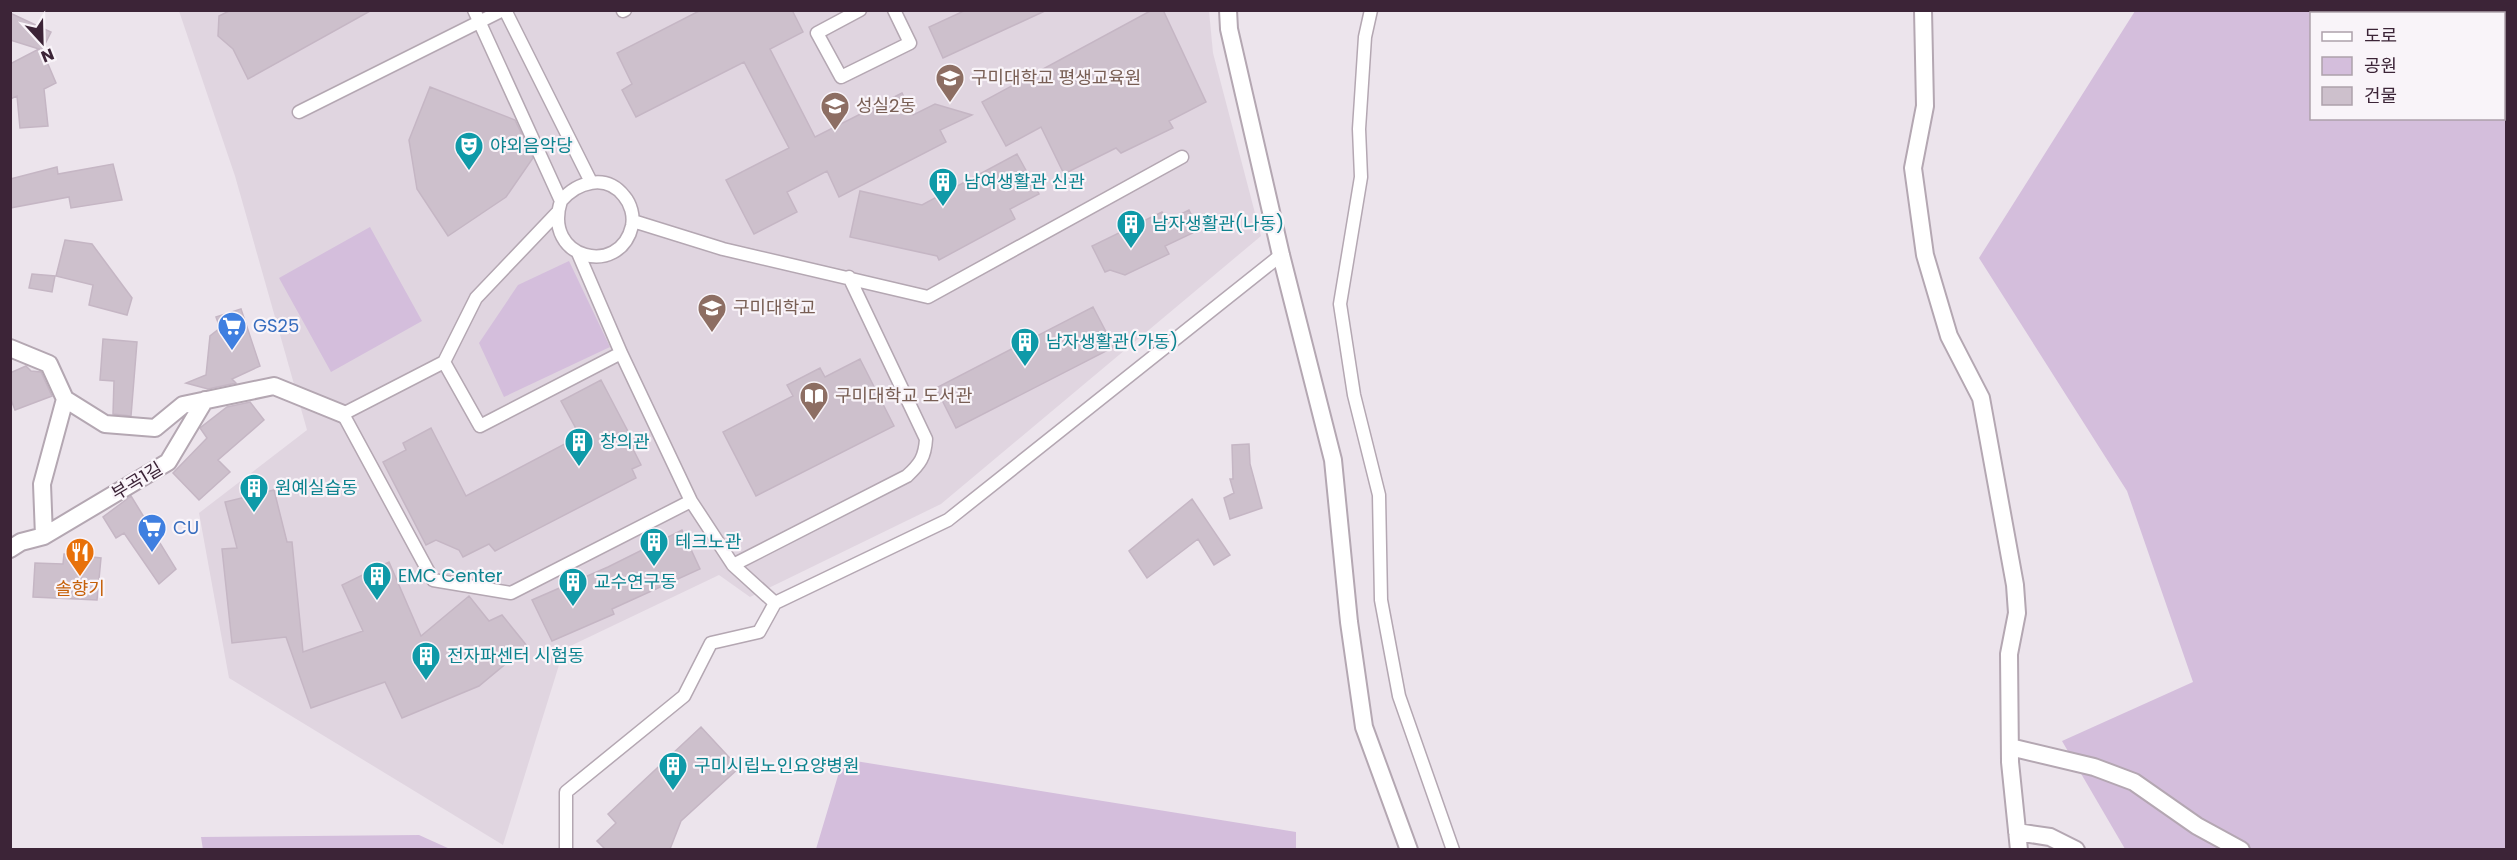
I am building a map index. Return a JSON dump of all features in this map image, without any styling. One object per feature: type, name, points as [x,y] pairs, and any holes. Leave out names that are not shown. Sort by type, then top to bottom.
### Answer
[{"type":"street","points":[[1228,10],[1229,29],[1281,255],[1334,460],[1349,622],[1364,727],[1409,849]]},
{"type":"street","points":[[1923,10],[1925,106],[1913,168],[1925,255],[1941,315],[1949,336],[1981,398],[2015,585],[2017,613],[2009,654],[2010,747],[2019,849]]},
{"type":"street","points":[[10,348],[49,364],[65,399],[105,424],[155,428],[183,405],[274,386],[343,414]]},
{"type":"street","points":[[44,536],[42,484],[65,399]]},
{"type":"street","name":"부곡1길","points":[[10,549],[21,542],[44,536],[168,462],[205,400]]},
{"type":"street","points":[[2010,747],[2094,767],[2134,782],[2197,826],[2241,849]]},
{"type":"street","points":[[2017,832],[2050,837],[2076,849]]},
{"type":"lane","points":[[474,10],[560,207],[561,237],[578,253],[621,353],[691,501],[733,565],[775,603]]},
{"type":"lane","points":[[299,112],[504,10],[591,182]]},
{"type":"lane","points":[[860,10],[817,33],[841,77],[910,43],[894,10]]},
{"type":"lane","points":[[1371,10],[1364,49],[1359,129],[1361,177],[1340,304],[1354,395],[1379,495],[1381,600],[1399,696],[1453,849]]},
{"type":"lane","points":[[633,221],[723,249],[928,297],[1182,158]]},
{"type":"lane","points":[[578,253],[602,256],[613,252],[623,244],[630,233],[633,221],[631,208],[620,192],[604,183],[591,182],[579,185],[476,298],[444,362],[343,414],[433,580],[511,593],[691,501]]},
{"type":"lane","points":[[566,849],[566,792],[684,696],[711,643],[759,632],[775,603],[948,520],[1281,255]]},
{"type":"lane","points":[[733,565],[907,476],[921,464],[926,453],[926,440],[849,277]]},
{"type":"lane","points":[[444,362],[480,426],[621,353]]},
{"type":"shaded area","name":"구미대학교","points":[[179,11],[1209,11],[1213,53],[1261,236],[941,504],[750,597],[719,575],[564,649],[503,845],[229,678],[199,513],[307,430],[235,176]]},
{"type":"green space","points":[[2135,11],[2506,11],[2506,849],[2125,849],[2062,741],[2193,682],[2127,491],[1979,258]]},
{"type":"green space","points":[[370,227],[422,321],[331,372],[279,278]]},
{"type":"green space","points":[[569,261],[610,347],[504,397],[479,343],[518,285]]},
{"type":"green space","points":[[843,759],[1296,832],[1296,849],[816,849]]},
{"type":"green space","points":[[419,835],[450,849],[203,850],[201,837]]},
{"type":"building","points":[[231,10],[372,10],[248,79],[233,49],[218,36],[219,16]]},
{"type":"building","points":[[701,10],[792,10],[803,32],[770,49],[815,137],[902,93],[913,115],[935,104],[972,115],[940,130],[946,142],[839,197],[827,171],[787,192],[797,212],[754,234],[726,180],[789,148],[744,62],[636,117],[622,90],[632,84],[617,53]]},
{"type":"building","points":[[966,10],[1047,10],[943,58],[929,27]]},
{"type":"building","points":[[1152,10],[1163,10],[1206,102],[1169,121],[1173,128],[1121,153],[1116,148],[1064,174],[1041,127],[1006,146],[982,102]]},
{"type":"building","points":[[10,13],[51,32],[42,50],[56,83],[44,89],[48,126],[20,128],[17,96],[10,99],[10,64],[39,49],[10,40]]},
{"type":"building","name":"야외음악당","points":[[430,87],[515,120],[533,158],[506,197],[448,236],[417,189],[409,140]]},
{"type":"building","name":"남여생활관 신관","points":[[1017,154],[1039,194],[1010,209],[1015,219],[939,260],[937,256],[850,237],[860,191],[922,205]]},
{"type":"building","points":[[113,164],[122,200],[71,208],[69,197],[10,208],[10,179],[57,167],[58,174]]},
{"type":"building","name":"남자생활관(나동)","points":[[1189,210],[1199,230],[1165,246],[1169,254],[1125,275],[1110,270],[1105,272],[1092,246],[1162,212],[1167,221]]},
{"type":"building","points":[[65,240],[92,244],[132,298],[127,315],[89,305],[93,285],[56,276]]},
{"type":"building","points":[[32,274],[55,276],[52,292],[29,288]]},
{"type":"building","name":"남자생활관(가동)","points":[[1093,307],[1114,347],[956,428],[936,388]]},
{"type":"building","name":"GS25","points":[[241,309],[260,366],[232,379],[236,383],[208,389],[186,383],[206,375],[210,336],[220,328],[216,317]]},
{"type":"building","points":[[103,339],[137,342],[131,416],[113,414],[114,381],[100,380]]},
{"type":"building","points":[[860,359],[894,426],[756,496],[723,432],[793,396],[787,385],[820,368],[825,377]]},
{"type":"building","points":[[26,366],[31,371],[41,372],[52,396],[15,410],[10,397],[10,373]]},
{"type":"building","name":"창의관","points":[[601,380],[633,441],[633,449],[641,465],[632,469],[636,478],[495,551],[489,544],[463,557],[459,550],[436,540],[426,545],[383,462],[406,450],[403,443],[431,428],[466,496],[580,436],[561,401]]},
{"type":"building","points":[[250,402],[264,420],[218,460],[230,472],[199,500],[173,473],[207,438],[200,428],[227,407]]},
{"type":"building","points":[[1249,444],[1250,464],[1262,508],[1230,519],[1224,498],[1234,493],[1230,479],[1233,479],[1232,445]]},
{"type":"building","points":[[274,490],[287,542],[292,542],[303,652],[363,631],[342,585],[389,562],[421,636],[469,596],[489,621],[502,615],[527,646],[479,686],[402,718],[385,682],[311,708],[286,637],[232,643],[222,549],[237,548],[225,502]]},
{"type":"building","name":"CU","points":[[131,496],[176,569],[159,584],[124,533],[116,538],[103,517]]},
{"type":"building","points":[[1192,499],[1230,555],[1214,565],[1198,539],[1147,578],[1129,551]]},
{"type":"building","points":[[682,530],[700,569],[612,609],[614,614],[552,641],[532,600],[608,567]]},
{"type":"building","name":"솔향기","points":[[64,554],[101,558],[97,600],[33,597],[35,563],[63,564]]},
{"type":"building","name":"구미시립노인요양병원","points":[[701,727],[739,768],[681,821],[670,849],[605,849],[597,841],[616,823],[608,814]]},
{"type":"place","name":"구미대학교 평생교육원","points":[[950,104]]},
{"type":"place","name":"성실2동","points":[[835,132]]},
{"type":"place","name":"야외음악당","points":[[469,172]]},
{"type":"place","name":"남여생활관 신관","points":[[943,208]]},
{"type":"place","name":"남자생활관(나동)","points":[[1131,250]]},
{"type":"place","name":"구미대학교","points":[[712,334]]},
{"type":"place","name":"GS25","points":[[232,352]]},
{"type":"place","name":"남자생활관(가동)","points":[[1025,368]]},
{"type":"place","name":"구미대학교 도서관","points":[[814,422]]},
{"type":"place","name":"창의관","points":[[579,468]]},
{"type":"place","name":"원예실습동","points":[[254,514]]},
{"type":"place","name":"CU","points":[[152,554]]},
{"type":"place","name":"테크노관","points":[[654,568]]},
{"type":"place","name":"솔향기","points":[[80,578]]},
{"type":"place","name":"EMC Center","points":[[377,602]]},
{"type":"place","name":"교수연구동","points":[[573,608]]},
{"type":"place","name":"전자파센터 시험동","points":[[426,682]]},
{"type":"place","name":"구미시립노인요양병원","points":[[673,792]]}]
